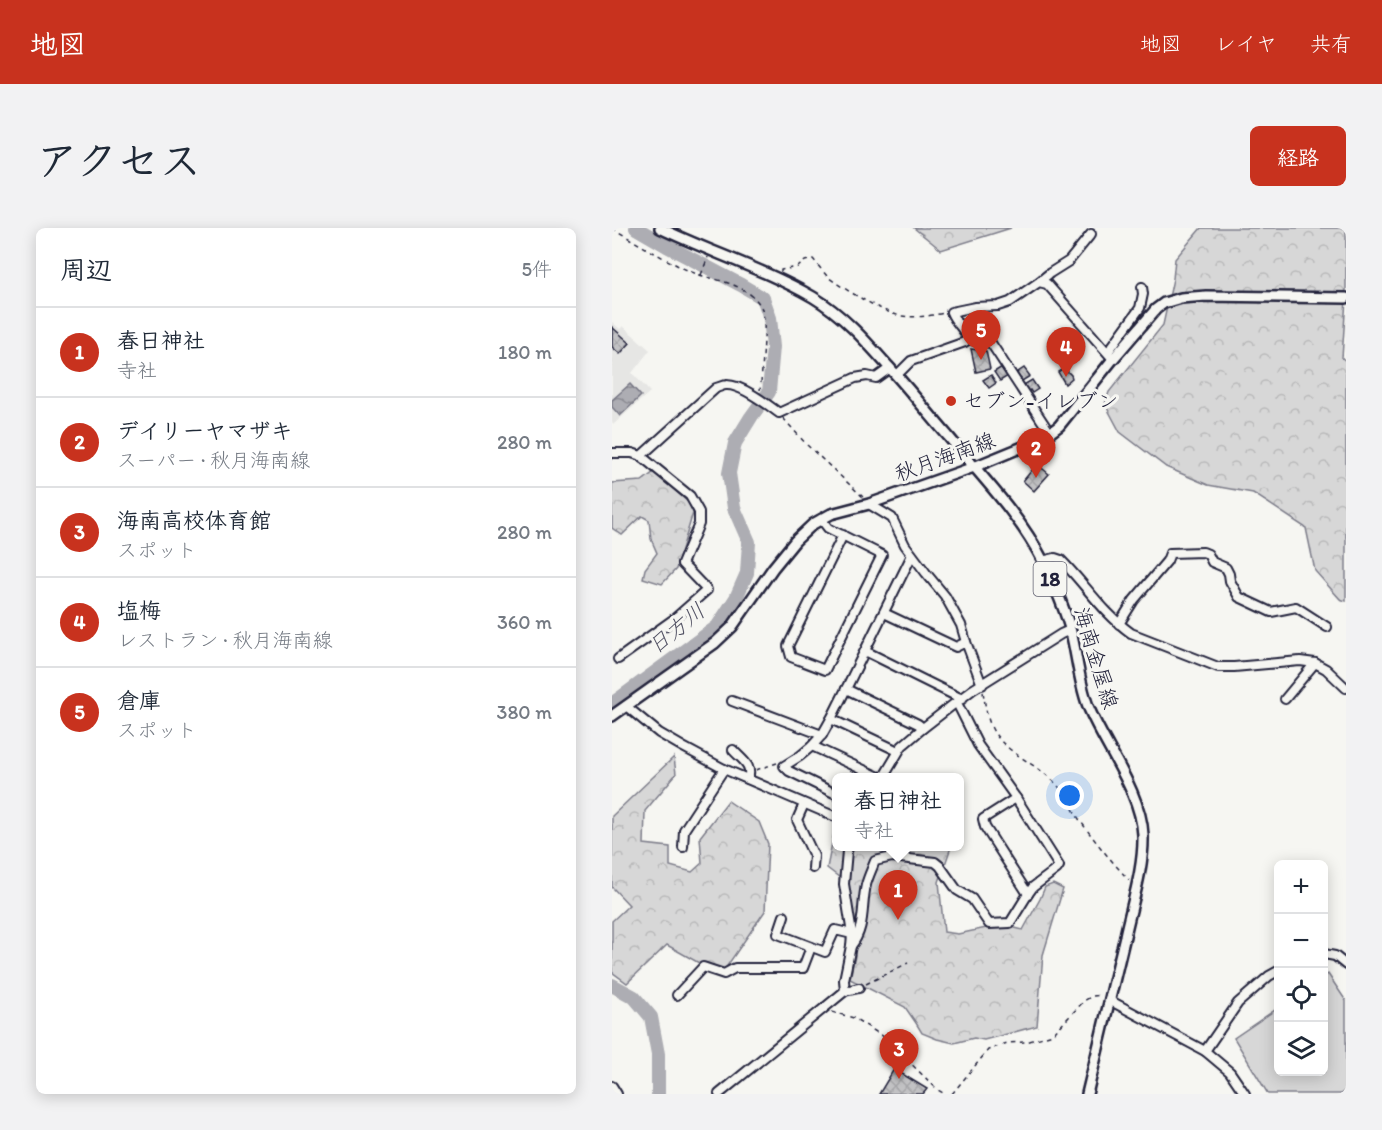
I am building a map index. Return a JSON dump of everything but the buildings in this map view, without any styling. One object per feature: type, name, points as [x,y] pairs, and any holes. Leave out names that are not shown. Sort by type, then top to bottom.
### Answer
[{"type":"main road","name":"海南金屋線","points":[[660,228],[779,279],[814,298],[844,319],[869,343],[1008,507],[1042,561],[1070,630],[1088,705],[1137,805],[1143,832],[1143,852],[1136,887],[1088,1094]]},
{"type":"main road","name":"秋月海南線","points":[[612,716],[715,643],[732,627],[773,568],[795,541],[813,524],[831,514],[869,504],[974,467],[1042,439],[1059,426],[1111,356],[1164,303],[1181,298],[1206,296],[1346,298]]},
{"type":"street","points":[[967,339],[966,333],[955,322],[951,312],[975,307],[998,306],[1010,302],[1069,261],[1091,234]]},
{"type":"street","points":[[1039,282],[1047,284],[1111,356],[1140,308],[1142,287]]},
{"type":"street","points":[[641,456],[716,388],[727,385],[741,388],[779,413],[855,378],[867,376],[876,378],[911,361],[965,342],[967,339]]},
{"type":"street","points":[[967,339],[991,343],[1050,433]]},
{"type":"street","points":[[612,453],[633,453],[641,456],[690,496],[699,512],[699,524],[682,564],[707,590],[674,619],[618,659]]},
{"type":"street","points":[[869,504],[892,518],[905,545],[945,596],[961,625],[982,685]]},
{"type":"street","points":[[822,519],[828,528],[882,555],[825,670],[791,657],[788,646],[843,536]]},
{"type":"street","points":[[1119,624],[1134,600],[1167,561],[1170,553],[1203,552],[1208,554],[1212,562],[1226,568],[1239,597],[1271,612],[1296,607],[1327,627]]},
{"type":"street","points":[[832,792],[789,771],[784,766],[800,756],[822,735],[912,555]]},
{"type":"street","points":[[1042,561],[1055,558],[1061,560],[1104,609],[1131,633],[1218,667],[1300,661],[1315,663],[1326,669],[1346,688]]},
{"type":"street","points":[[884,613],[956,647],[966,642]]},
{"type":"street","points":[[885,773],[902,746],[972,690],[1060,634],[1070,630]]},
{"type":"street","points":[[851,946],[858,937],[861,927],[866,885],[875,861],[892,857],[935,862],[957,891],[972,899],[989,924],[1010,923],[1033,887],[1059,866],[978,744],[960,701],[865,651]]},
{"type":"street","points":[[1285,699],[1315,663]]},
{"type":"street","points":[[846,689],[923,728]]},
{"type":"street","points":[[732,701],[822,735]]},
{"type":"street","points":[[626,706],[659,733],[682,747],[724,769],[749,775],[804,804],[832,815]]},
{"type":"street","points":[[831,719],[898,752]]},
{"type":"street","points":[[812,746],[873,773]]},
{"type":"street","points":[[733,750],[748,765],[749,775]]},
{"type":"street","points":[[683,847],[684,830],[724,769]]},
{"type":"street","points":[[1016,798],[984,819],[985,827],[1028,894]]},
{"type":"street","points":[[804,804],[797,820],[814,856],[813,867]]},
{"type":"street","points":[[845,991],[844,980],[852,934],[844,884],[847,851]]},
{"type":"street","points":[[784,916],[778,934],[825,952],[835,930],[852,934]]},
{"type":"street","points":[[677,995],[703,968],[724,974],[735,968],[803,968],[811,947]]},
{"type":"street","points":[[1328,955],[1335,956],[1346,965]]},
{"type":"street","points":[[1205,1051],[1238,1003],[1274,973]]},
{"type":"street","points":[[719,1094],[845,991],[858,988]]},
{"type":"street","points":[[1109,1000],[1205,1051],[1230,1072],[1245,1094]]},
{"type":"street","points":[[612,1086],[617,1094]]},
{"type":"path","points":[[612,228],[675,264],[700,275],[715,278],[749,294],[762,310],[764,324],[761,383],[757,397]]},
{"type":"path","points":[[700,275],[711,251]]},
{"type":"path","points":[[779,279],[781,270],[798,267],[813,259],[827,275],[848,290],[900,316],[925,317],[951,312]]},
{"type":"path","points":[[779,413],[807,444],[869,504]]},
{"type":"path","points":[[982,685],[990,726],[1002,742],[1048,775],[1059,786],[1081,821],[1136,887]]},
{"type":"path","points":[[749,775],[777,763],[784,766]]},
{"type":"path","points":[[858,988],[908,963]]},
{"type":"path","points":[[952,1094],[987,1050],[1007,1043],[1026,1042],[1053,1034],[1084,1001],[1092,996],[1100,995],[1109,1000]]},
{"type":"path","points":[[822,1010],[854,1018],[892,1042],[900,1053],[945,1094]]},
{"type":"shaded area","points":[[612,322],[620,329],[623,326],[650,350],[632,373],[650,392],[614,424],[612,422]]},
{"type":"green space","points":[[914,228],[1011,228],[941,250]]},
{"type":"green space","points":[[1201,228],[1346,228],[1346,299],[1342,358],[1346,361],[1346,601],[1340,599],[1315,571],[1306,528],[1253,493],[1208,485],[1166,467],[1120,432],[1105,404],[1109,392],[1163,325],[1175,259]]},
{"type":"green space","points":[[654,472],[689,503],[693,513],[676,569],[662,584],[643,578],[645,569],[657,553],[651,539],[649,520],[642,516],[622,535],[612,528],[612,483],[642,481]]},
{"type":"green space","points":[[674,757],[676,774],[645,811],[644,844],[670,847],[670,866],[692,872],[702,863],[700,837],[728,801],[759,822],[768,844],[765,911],[725,969],[699,963],[667,945],[627,983],[612,972],[612,921],[629,905],[612,887],[612,816]]},
{"type":"green space","points":[[832,843],[832,851],[950,851],[939,882],[944,932],[958,934],[1010,923],[1015,928],[1023,930],[1045,887],[1053,884],[1063,889],[1043,955],[1037,1026],[984,1040],[974,1038],[954,1043],[937,1039],[922,1033],[905,1007],[850,979],[855,956],[851,898],[844,881],[827,868]]},
{"type":"green space","points":[[1328,974],[1346,1001],[1346,1090],[1340,1094],[1268,1094],[1234,1038],[1274,1011],[1274,1076],[1328,1076]]},
{"type":"water","points":[[630,384],[641,396],[620,416],[612,407],[612,400]]},
{"type":"waterway","name":"日方川","points":[[612,704],[717,627],[736,598],[747,573],[749,542],[734,508],[729,473],[735,443],[769,392],[773,347],[770,318],[763,298],[636,228]]},
{"type":"waterway","name":"日方川","points":[[612,985],[634,997],[651,1017],[658,1054],[658,1094]]},
{"type":"place","name":"倉庫","points":[[981,360]]},
{"type":"place","name":"塩梅","points":[[1066,377]]},
{"type":"place","name":"セブン-イレブン","points":[[951,401]]},
{"type":"place","name":"デイリーヤマザキ","points":[[1036,478]]},
{"type":"place","name":"春日神社","points":[[898,920]]},
{"type":"place","name":"海南高校体育館","points":[[899,1079]]}]
